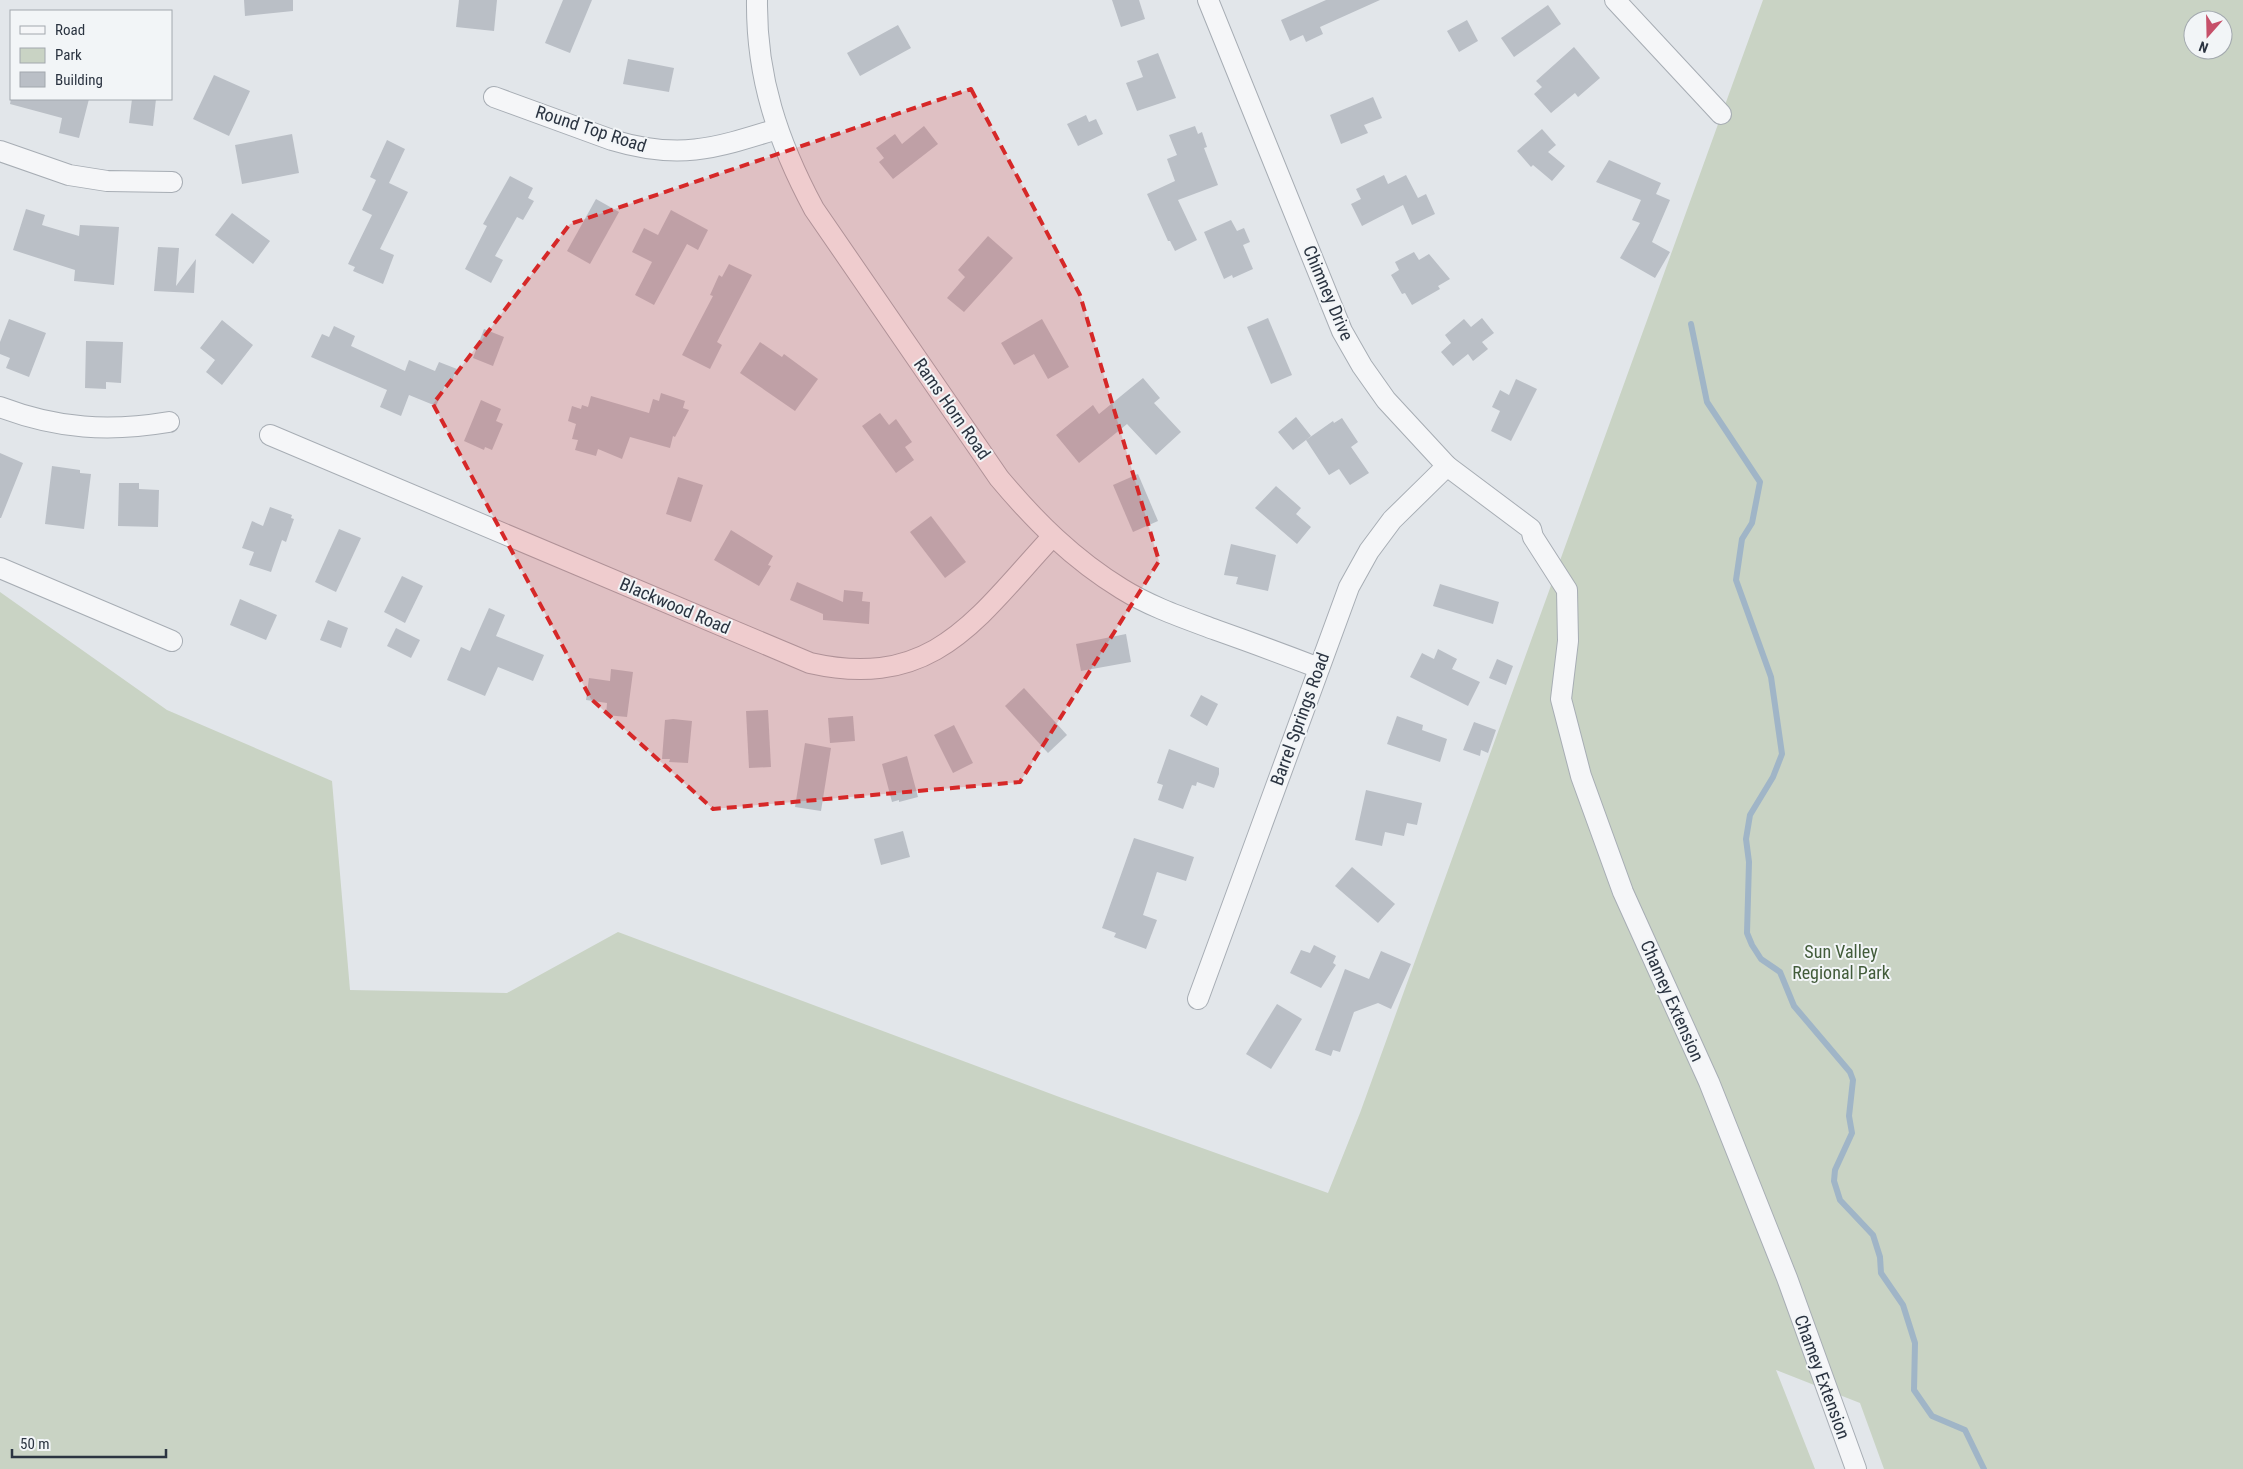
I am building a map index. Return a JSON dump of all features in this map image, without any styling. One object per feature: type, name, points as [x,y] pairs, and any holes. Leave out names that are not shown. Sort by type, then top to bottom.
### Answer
[{"type":"street","name":"Rams Horn Road","points":[[757,0],[757,24],[762,70],[777,129],[794,172],[814,209],[998,478],[1026,511],[1052,536],[1086,565],[1116,585],[1165,611],[1319,668]]},
{"type":"street","name":"Chimney Drive","points":[[1208,0],[1342,331],[1362,366],[1386,400],[1447,466],[1531,529]]},
{"type":"street","points":[[1615,0],[1721,114]]},
{"type":"street","name":"Round Top Road","points":[[494,97],[612,140],[662,151],[692,151],[723,146],[777,129]]},
{"type":"street","points":[[0,151],[69,175],[107,181],[172,182]]},
{"type":"street","points":[[0,407],[27,418],[65,426],[104,429],[139,427],[170,422]]},
{"type":"street","name":"Blackwood Road","points":[[270,435],[800,659],[836,669],[866,670],[896,666],[924,656],[949,642],[970,625],[1052,536]]},
{"type":"street","name":"Barrel Springs Road","points":[[1198,999],[1349,587],[1368,552],[1392,520],[1447,466]]},
{"type":"street","name":"Chamey Extension","points":[[1531,529],[1533,537],[1566,590],[1568,641],[1561,699],[1584,783],[1623,892],[1708,1082],[1783,1270],[1856,1469]]},
{"type":"street","points":[[0,568],[172,641]]},
{"type":"highlighted area","points":[[971,89],[1080,295],[1159,561],[1020,782],[713,809],[591,699],[433,404],[570,224]]},
{"type":"green space","name":"Sun Valley Regional Park","points":[[1763,0],[2243,0],[2243,1469],[1884,1469],[1860,1403],[1776,1370],[1815,1469],[0,1469],[0,592],[167,710],[332,781],[350,990],[507,993],[618,932],[1062,1098],[1328,1193],[1360,1113]]},
{"type":"building","points":[[244,0],[293,0],[293,11],[245,16]]},
{"type":"building","points":[[459,0],[497,0],[494,31],[456,27]]},
{"type":"building","points":[[563,0],[592,0],[570,53],[545,43]]},
{"type":"building","points":[[1112,0],[1139,0],[1145,19],[1121,27]]},
{"type":"building","points":[[1326,0],[1380,0],[1320,27],[1323,34],[1306,42],[1303,35],[1290,41],[1281,20]]},
{"type":"building","points":[[1548,5],[1561,24],[1514,57],[1501,38]]},
{"type":"building","points":[[1467,20],[1478,41],[1459,52],[1447,31]]},
{"type":"building","points":[[898,25],[911,48],[860,76],[847,53]]},
{"type":"building","points":[[1574,47],[1600,78],[1578,97],[1575,93],[1551,113],[1534,94],[1542,87],[1536,81]]},
{"type":"building","points":[[1158,53],[1176,98],[1137,111],[1126,83],[1143,77],[1137,61]]},
{"type":"building","points":[[628,59],[674,68],[669,92],[623,84]]},
{"type":"building","points":[[214,75],[250,91],[229,136],[193,119]]},
{"type":"building","points":[[1373,97],[1382,118],[1364,125],[1368,133],[1341,144],[1330,115]]},
{"type":"building","points":[[11,100],[89,100],[79,138],[59,133],[62,118],[10,104]]},
{"type":"building","points":[[132,100],[156,100],[153,126],[129,123]]},
{"type":"building","points":[[1086,115],[1089,122],[1096,119],[1103,134],[1078,146],[1067,124]]},
{"type":"building","points":[[924,126],[938,144],[893,179],[879,162],[884,158],[876,148],[895,134],[902,144]]},
{"type":"building","points":[[1195,126],[1198,134],[1202,132],[1207,147],[1204,148],[1218,185],[1178,200],[1197,240],[1175,251],[1170,241],[1168,241],[1147,194],[1175,181],[1167,159],[1177,155],[1169,135]]},
{"type":"building","points":[[1542,129],[1556,145],[1548,152],[1565,166],[1552,181],[1533,165],[1531,167],[1517,151]]},
{"type":"building","points":[[292,134],[299,173],[242,184],[235,145]]},
{"type":"building","points":[[387,140],[405,149],[389,183],[408,192],[380,249],[394,255],[383,284],[353,271],[355,267],[348,264],[372,215],[362,210],[376,180],[370,177]]},
{"type":"building","points":[[1609,160],[1661,183],[1656,194],[1670,200],[1652,242],[1670,252],[1655,278],[1620,258],[1640,223],[1632,220],[1641,200],[1596,182]]},
{"type":"building","points":[[1384,175],[1388,184],[1406,175],[1418,198],[1426,194],[1435,214],[1412,225],[1403,205],[1362,226],[1351,204],[1361,199],[1356,189]]},
{"type":"building","points":[[510,176],[533,188],[528,198],[534,201],[523,220],[517,217],[495,256],[503,260],[491,283],[465,269],[487,226],[483,224]]},
{"type":"building","points":[[596,199],[619,212],[590,264],[567,251]]},
{"type":"building","points":[[26,209],[45,215],[42,225],[79,236],[80,225],[119,227],[114,285],[74,281],[75,270],[13,250]]},
{"type":"building","points":[[671,210],[708,230],[698,250],[687,244],[654,305],[635,295],[652,262],[632,252],[644,228],[658,235]]},
{"type":"building","points":[[232,213],[270,241],[253,264],[215,235]]},
{"type":"building","points":[[1231,220],[1237,231],[1244,228],[1250,242],[1243,245],[1253,269],[1233,278],[1232,275],[1224,279],[1204,232]]},
{"type":"building","points":[[988,236],[1013,258],[964,312],[947,298],[965,277],[958,270]]},
{"type":"building","points":[[158,247],[179,248],[176,286],[196,259],[194,293],[154,291]]},
{"type":"building","points":[[1414,252],[1419,260],[1429,254],[1450,279],[1438,286],[1440,289],[1412,305],[1405,293],[1402,294],[1391,275],[1399,270],[1395,262]]},
{"type":"building","points":[[729,264],[752,275],[717,342],[722,345],[710,369],[682,355],[713,296],[710,295],[719,275],[722,277]]},
{"type":"building","points":[[1268,318],[1292,375],[1271,384],[1247,327]]},
{"type":"building","points":[[1482,318],[1494,333],[1482,342],[1488,349],[1473,361],[1468,354],[1453,366],[1441,352],[1451,343],[1445,335],[1464,319],[1471,327]]},
{"type":"building","points":[[9,319],[46,333],[29,377],[6,368],[10,358],[0,354],[0,342]]},
{"type":"building","points":[[1042,319],[1069,367],[1048,379],[1034,354],[1014,365],[1001,343]]},
{"type":"building","points":[[222,320],[253,345],[222,385],[206,372],[215,360],[200,348]]},
{"type":"building","points":[[334,326],[355,336],[351,346],[405,371],[409,360],[435,371],[439,362],[457,369],[449,387],[445,386],[436,406],[409,395],[401,416],[380,407],[387,390],[311,357],[322,334],[329,337]]},
{"type":"building","points":[[484,329],[504,337],[493,366],[473,358]]},
{"type":"building","points":[[86,341],[123,342],[121,383],[106,382],[106,389],[85,388]]},
{"type":"building","points":[[760,342],[782,357],[784,354],[818,379],[795,411],[740,373]]},
{"type":"building","points":[[1143,378],[1160,398],[1154,403],[1181,432],[1156,455],[1127,424],[1079,463],[1056,435],[1093,405],[1099,414]]},
{"type":"building","points":[[1516,379],[1537,389],[1511,441],[1491,431],[1500,411],[1492,407],[1500,390],[1509,395]]},
{"type":"building","points":[[661,393],[685,401],[683,408],[689,410],[675,437],[673,436],[670,448],[630,437],[622,459],[598,449],[596,456],[575,450],[578,440],[572,439],[576,424],[568,421],[572,406],[581,409],[582,405],[588,407],[591,396],[649,413],[653,399],[659,401]]},
{"type":"building","points":[[481,400],[501,409],[496,421],[503,424],[492,450],[485,447],[484,450],[464,441]]},
{"type":"building","points":[[880,413],[889,425],[896,419],[912,442],[905,447],[914,460],[896,473],[862,426]]},
{"type":"building","points":[[1296,417],[1311,436],[1293,450],[1278,432]]},
{"type":"building","points":[[1342,418],[1358,442],[1351,447],[1369,473],[1350,485],[1339,469],[1329,475],[1306,440],[1333,421],[1334,423]]},
{"type":"building","points":[[0,453],[23,463],[1,518],[0,518]]},
{"type":"building","points":[[52,466],[80,470],[80,473],[91,474],[84,529],[45,524]]},
{"type":"building","points":[[1138,474],[1158,521],[1133,532],[1113,485]]},
{"type":"building","points":[[678,477],[703,485],[691,522],[666,514]]},
{"type":"building","points":[[119,483],[139,483],[139,489],[159,490],[158,527],[118,526]]},
{"type":"building","points":[[1276,486],[1301,508],[1296,514],[1311,527],[1297,544],[1255,508]]},
{"type":"building","points":[[270,507],[292,515],[291,518],[294,519],[286,542],[282,540],[271,572],[249,565],[254,552],[242,548],[252,521],[263,526]]},
{"type":"building","points":[[931,516],[966,562],[945,578],[910,532]]},
{"type":"building","points":[[339,529],[361,538],[336,592],[315,582]]},
{"type":"building","points":[[731,530],[773,556],[768,565],[771,566],[759,586],[714,560]]},
{"type":"building","points":[[1231,544],[1276,555],[1268,591],[1236,584],[1238,577],[1224,575]]},
{"type":"building","points":[[402,576],[423,586],[405,623],[384,612]]},
{"type":"building","points":[[797,582],[843,602],[844,590],[863,592],[862,601],[870,602],[869,624],[823,620],[823,614],[790,600]]},
{"type":"building","points":[[1440,584],[1499,602],[1493,624],[1433,606]]},
{"type":"building","points":[[240,599],[277,615],[266,640],[230,625]]},
{"type":"building","points":[[489,608],[505,615],[496,636],[544,655],[533,681],[498,667],[485,696],[447,680],[461,647],[470,651]]},
{"type":"building","points":[[328,620],[348,628],[341,648],[320,640]]},
{"type":"building","points":[[396,628],[420,640],[411,658],[387,646]]},
{"type":"building","points":[[1126,634],[1131,662],[1081,671],[1076,644]]},
{"type":"building","points":[[1438,649],[1457,659],[1452,669],[1480,682],[1468,706],[1410,677],[1422,653],[1434,659]]},
{"type":"building","points":[[1497,659],[1513,666],[1506,685],[1489,678]]},
{"type":"building","points":[[611,669],[633,672],[627,717],[606,715],[607,703],[586,700],[589,678],[610,681]]},
{"type":"building","points":[[1024,688],[1067,735],[1048,753],[1005,706]]},
{"type":"building","points":[[1201,695],[1218,704],[1207,726],[1190,716]]},
{"type":"building","points":[[768,710],[771,767],[749,768],[746,711]]},
{"type":"building","points":[[853,716],[855,741],[830,743],[828,718]]},
{"type":"building","points":[[1397,716],[1423,725],[1422,730],[1447,739],[1440,762],[1387,744]]},
{"type":"building","points":[[665,720],[692,721],[688,763],[669,762],[670,759],[662,759]]},
{"type":"building","points":[[1474,722],[1496,730],[1488,753],[1481,750],[1480,756],[1463,750]]},
{"type":"building","points":[[954,725],[973,763],[953,773],[934,735]]},
{"type":"building","points":[[805,743],[831,748],[821,811],[795,807]]},
{"type":"building","points":[[1169,749],[1219,768],[1214,788],[1197,782],[1196,786],[1192,785],[1183,809],[1158,800],[1163,785],[1157,783]]},
{"type":"building","points":[[907,756],[918,797],[892,802],[882,764]]},
{"type":"building","points":[[1366,790],[1422,803],[1417,825],[1407,823],[1404,836],[1385,832],[1382,846],[1355,840]]},
{"type":"building","points":[[903,831],[910,857],[881,865],[874,839]]},
{"type":"building","points":[[1134,838],[1194,857],[1186,881],[1157,872],[1143,915],[1157,920],[1146,949],[1114,937],[1116,933],[1102,928]]},
{"type":"building","points":[[1352,867],[1395,904],[1378,923],[1335,886]]},
{"type":"building","points":[[1314,945],[1336,956],[1333,963],[1336,965],[1321,988],[1290,973],[1301,950],[1310,953]]},
{"type":"building","points":[[1381,951],[1411,964],[1391,1009],[1378,1003],[1354,1012],[1340,1052],[1333,1050],[1331,1056],[1315,1050],[1345,969],[1369,979]]},
{"type":"building","points":[[1277,1004],[1302,1019],[1271,1069],[1246,1054]]},
{"type":"waterway","points":[[1691,324],[1707,402],[1760,482],[1752,523],[1742,539],[1736,580],[1771,677],[1782,754],[1773,777],[1750,815],[1746,839],[1749,862],[1747,933],[1761,959],[1780,972],[1794,1006],[1850,1072],[1853,1080],[1849,1116],[1852,1133],[1835,1170],[1834,1181],[1840,1200],[1873,1235],[1880,1257],[1881,1273],[1903,1305],[1915,1343],[1914,1390],[1932,1416],[1965,1430],[1984,1469]]}]
